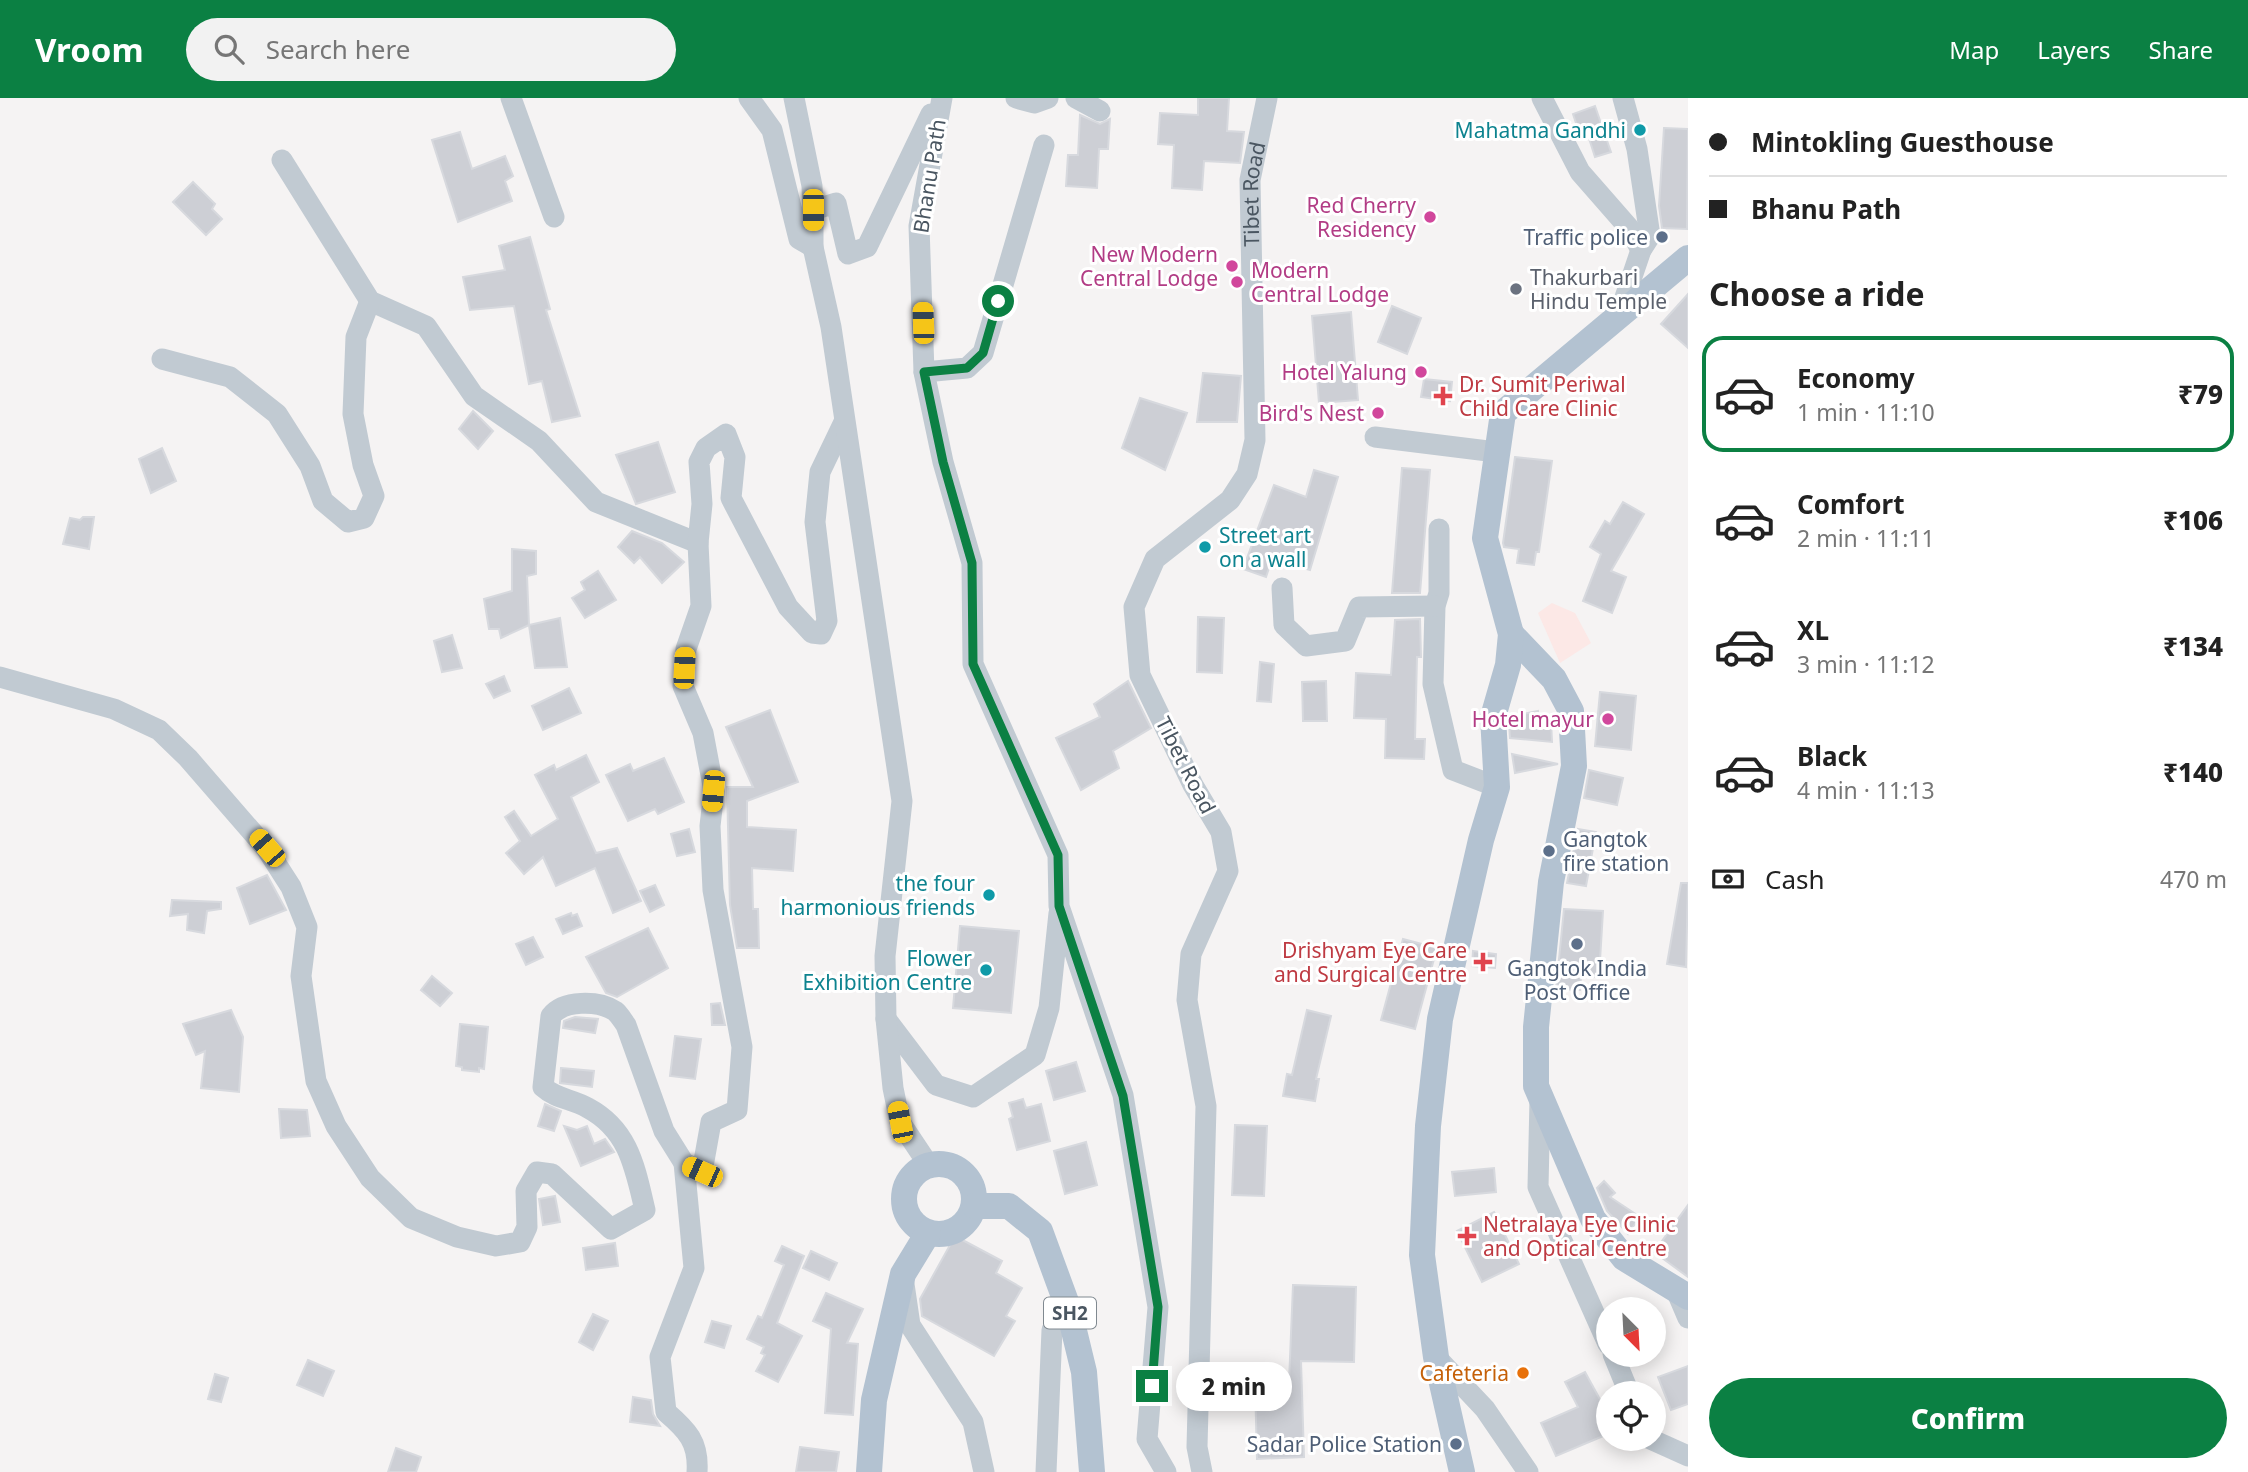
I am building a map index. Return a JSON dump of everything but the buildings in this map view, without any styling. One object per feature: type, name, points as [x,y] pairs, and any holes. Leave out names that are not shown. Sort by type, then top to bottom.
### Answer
[{"type":"main road","points":[[1462,1472],[1436,1357],[1422,1255],[1428,1126],[1440,1019],[1474,865],[1497,787],[1493,717],[1508,665],[1511,634],[1485,538],[1503,413],[1539,379],[1618,318],[1688,258]]},
{"type":"main road","points":[[1511,634],[1554,679],[1571,711],[1574,766],[1551,883],[1536,1027],[1536,1087],[1593,1219],[1624,1258],[1682,1293]]},
{"type":"main road","points":[[928,1164],[948,1165],[964,1173],[974,1191],[975,1206],[969,1219],[957,1230],[942,1234],[928,1233],[907,1212],[904,1198],[906,1183],[928,1164]]},
{"type":"main road","name":"SH2","points":[[975,1206],[1009,1206],[1040,1231],[1069,1310],[1084,1372],[1092,1472]]},
{"type":"main road","points":[[869,1472],[874,1400],[903,1274],[928,1233]]},
{"type":"street","points":[[511,98],[554,217]]},
{"type":"street","points":[[749,98],[772,130],[799,239],[813,247]]},
{"type":"street","points":[[794,98],[812,186],[813,247],[831,327],[902,801],[885,956],[886,1019],[893,1088],[900,1122],[928,1164]]},
{"type":"street","points":[[813,210],[836,203],[848,254],[867,247],[940,98]]},
{"type":"street","name":"Bhanu Path","points":[[940,98],[919,226],[924,372],[943,462],[972,563],[973,664],[1058,855],[1059,906],[1123,1096],[1158,1307],[1147,1438],[1166,1472]]},
{"type":"street","points":[[1016,98],[1034,103],[1048,98]]},
{"type":"street","points":[[1076,98],[1100,111]]},
{"type":"street","name":"Tibet Road","points":[[1202,1472],[1197,1447],[1206,1106],[1187,1000],[1191,954],[1228,871],[1221,832],[1193,785],[1140,675],[1135,607],[1155,559],[1230,500],[1247,474],[1255,440],[1250,180],[1267,98]]},
{"type":"street","points":[[1542,98],[1580,172],[1629,228],[1641,250]]},
{"type":"street","points":[[1618,318],[1641,250],[1650,236],[1645,199],[1623,98]]},
{"type":"street","points":[[924,372],[967,368],[983,353],[1044,145]]},
{"type":"street","points":[[282,160],[370,301],[426,326],[474,396],[539,441],[596,502],[698,543]]},
{"type":"street","points":[[162,359],[230,377],[277,414],[310,466],[323,501],[348,522],[364,518],[374,496],[363,465],[353,414],[356,337],[370,301]]},
{"type":"street","points":[[684,1163],[702,1172],[711,1122],[737,1110],[742,1046],[713,890],[710,825],[713,791],[703,733],[683,686],[685,649],[701,606],[698,543],[702,504],[699,462],[706,448],[726,434],[735,457],[731,498],[788,607],[812,633],[821,634],[827,621],[815,522],[820,472],[844,422]]},
{"type":"street","points":[[1375,437],[1496,452]]},
{"type":"street","points":[[1439,529],[1439,593],[1435,606],[1433,684],[1454,770],[1497,787]]},
{"type":"street","points":[[1282,587],[1284,625],[1306,646],[1345,641],[1359,607],[1435,606]]},
{"type":"street","points":[[0,677],[114,709],[159,730],[188,758],[267,848],[291,887],[307,927],[301,976],[316,1081],[336,1126],[370,1178],[411,1218],[457,1237],[496,1246],[520,1242],[527,1227],[526,1191],[537,1172],[552,1174],[611,1229],[645,1210],[630,1149],[612,1124],[587,1107],[551,1094],[543,1087],[551,1016],[556,1009],[577,1003],[615,1011],[626,1025],[664,1131],[684,1163],[694,1268],[660,1357],[666,1412],[689,1431],[698,1460],[697,1472]]},
{"type":"street","points":[[886,1019],[936,1085],[973,1097],[1035,1055],[1049,1008],[1059,906]]},
{"type":"street","points":[[1540,1095],[1538,1186],[1596,1317]]},
{"type":"street","points":[[903,1274],[910,1325],[973,1422],[984,1472]]},
{"type":"street","points":[[1682,1293],[1688,1318]]},
{"type":"street","points":[[1046,1472],[1052,1330],[1069,1310]]},
{"type":"street","points":[[1436,1357],[1485,1409],[1528,1472]]},
{"type":"street","points":[[1666,1446],[1688,1455]]},
{"type":"shaded area","points":[[1552,603],[1575,613],[1591,643],[1560,663],[1538,613]]},
{"type":"place","name":"Mahatma Gandhi","points":[[1640,130]]},
{"type":"place","name":"Red Cherry Residency","points":[[1430,217]]},
{"type":"place","name":"Traffic police","points":[[1662,237]]},
{"type":"place","name":"New Modern Central Lodge","points":[[1232,266]]},
{"type":"place","name":"Modern Central Lodge","points":[[1237,282]]},
{"type":"place","name":"Thakurbari Hindu Temple","points":[[1516,289]]},
{"type":"place","name":"Hotel Yalung","points":[[1421,372]]},
{"type":"place","name":"Dr. Sumit Periwal Child Care Clinic","points":[[1443,396]]},
{"type":"place","name":"Bird's Nest","points":[[1378,413]]},
{"type":"place","name":"Street art on a wall","points":[[1205,547]]},
{"type":"place","name":"Hotel mayur","points":[[1608,719]]},
{"type":"place","name":"Gangtok fire station","points":[[1549,851]]},
{"type":"place","name":"the four harmonious friends","points":[[989,895]]},
{"type":"place","name":"Gangtok India Post Office","points":[[1577,944]]},
{"type":"place","name":"Drishyam Eye Care and Surgical Centre","points":[[1483,962]]},
{"type":"place","name":"Flower Exhibition Centre","points":[[986,970]]},
{"type":"place","name":"Netralaya Eye Clinic and Optical Centre","points":[[1467,1236]]},
{"type":"place","name":"Cafeteria","points":[[1523,1373]]},
{"type":"place","name":"Sadar Police Station","points":[[1456,1444]]},
{"type":"route","points":[[998,301],[983,353],[967,368],[924,372],[943,462],[972,563],[973,664],[1035,809],[1058,855],[1059,906],[1123,1096],[1158,1307],[1152,1386]]}]
